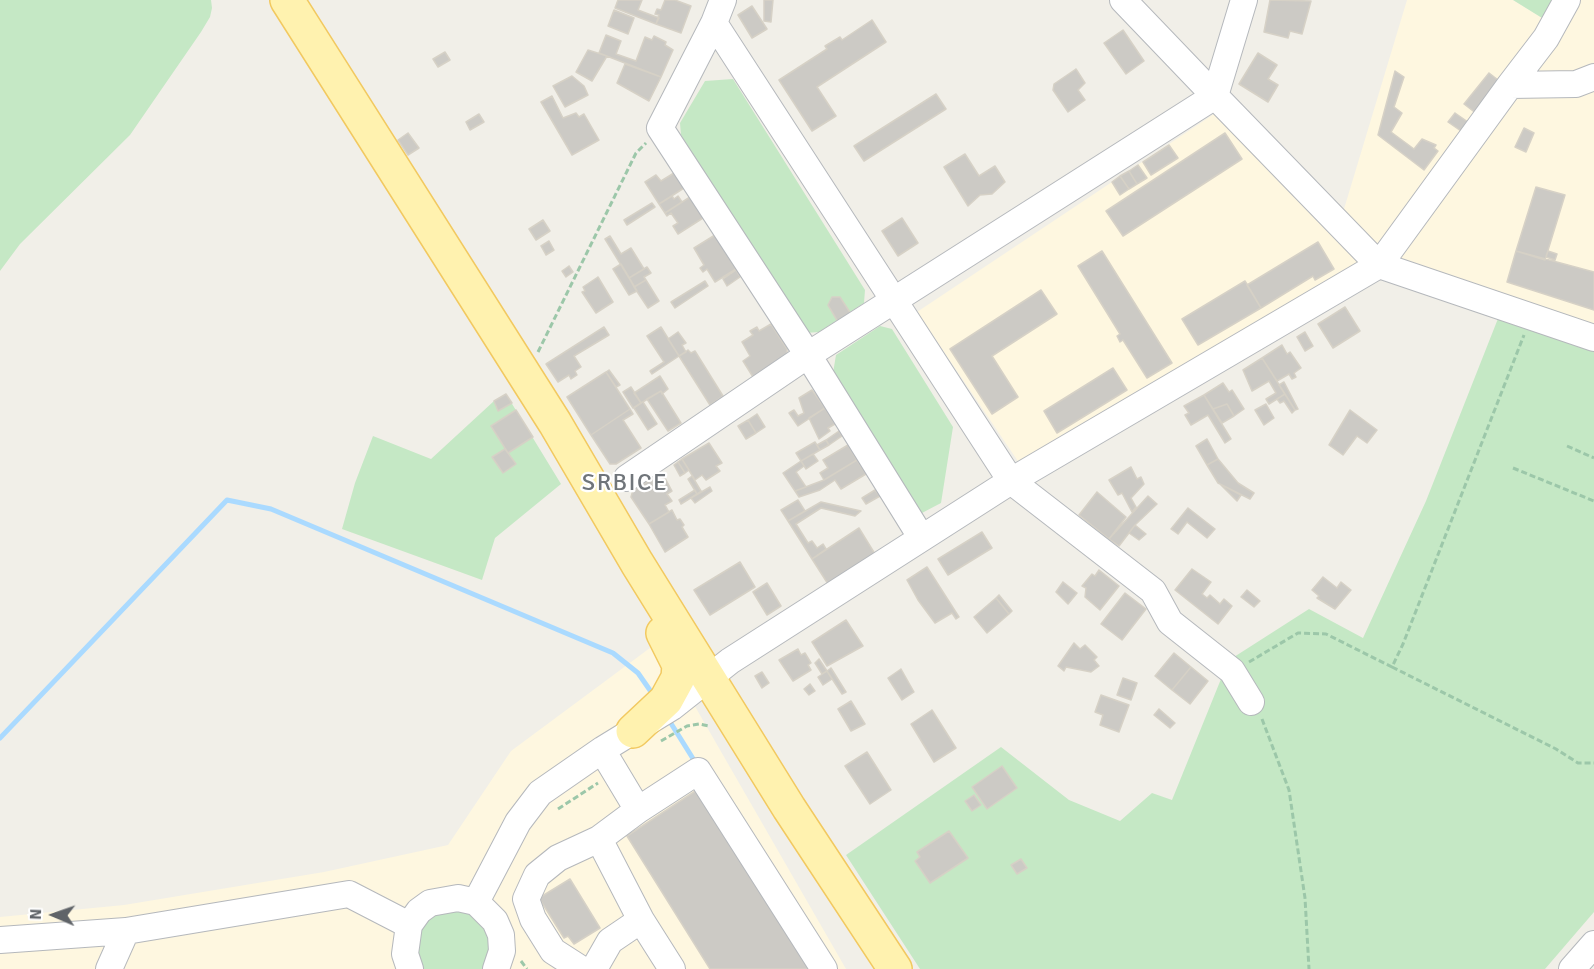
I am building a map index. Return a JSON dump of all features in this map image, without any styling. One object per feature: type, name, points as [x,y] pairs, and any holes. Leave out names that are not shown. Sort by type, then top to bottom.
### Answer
[{"type":"main road","points":[[287,0],[523,373],[708,679],[789,808],[895,969]]},
{"type":"main road","points":[[592,486],[617,552],[674,651],[679,665],[662,727]]},
{"type":"street","points":[[1123,0],[1379,265],[1594,338]]},
{"type":"street","points":[[627,478],[808,355],[1215,96],[1244,0]]},
{"type":"street","points":[[476,902],[518,822],[540,793],[602,750],[662,727],[708,679],[730,661],[921,537],[1011,481],[1379,265],[1546,38],[1566,0]]},
{"type":"street","points":[[719,11],[660,128],[808,355],[921,537]]},
{"type":"street","points":[[719,11],[892,301],[1011,481],[1153,591],[1170,622],[1232,671],[1251,702]]},
{"type":"street","points":[[1510,85],[1576,84],[1594,77]]},
{"type":"street","points":[[602,750],[638,810]]},
{"type":"street","points":[[581,969],[553,951],[533,919],[526,899],[537,875],[558,858],[599,839],[638,810],[698,771],[824,969]]},
{"type":"street","points":[[599,839],[641,920],[672,969]]},
{"type":"street","points":[[0,940],[126,932],[349,894],[409,925]]},
{"type":"street","points":[[410,969],[405,954],[409,925],[430,903],[444,898],[458,897],[476,902],[495,921],[501,936],[504,965]]},
{"type":"street","points":[[594,969],[610,941],[641,920]]},
{"type":"street","points":[[109,969],[126,932]]},
{"type":"street","points":[[1572,969],[1594,944]]},
{"type":"path","points":[[523,373],[541,348],[636,153],[660,128]]},
{"type":"path","points":[[1392,667],[1532,316]]},
{"type":"path","points":[[1567,446],[1594,458]]},
{"type":"path","points":[[1514,468],[1594,501]]},
{"type":"path","points":[[1232,671],[1298,633],[1326,634],[1578,763],[1594,763]]},
{"type":"path","points":[[1251,702],[1267,731],[1289,790],[1305,898],[1309,969]]},
{"type":"path","points":[[551,813],[616,772]]},
{"type":"path","points":[[504,965],[526,969]]},
{"type":"shaded area","points":[[1407,0],[1513,0],[1562,30],[1577,0],[1594,0],[1594,348],[1388,274],[1032,482],[917,312],[1220,110],[1225,92],[1344,209]]},
{"type":"shaded area","points":[[658,642],[846,969],[0,969],[0,917],[124,905],[324,872],[448,845],[511,751]]},
{"type":"green space","points":[[0,0],[211,0],[212,8],[210,17],[201,32],[130,135],[20,244],[0,271]]},
{"type":"green space","points":[[1513,0],[1577,0],[1563,31]]},
{"type":"green space","points":[[733,79],[865,290],[864,303],[819,332],[805,333],[681,135],[680,123],[705,81]]},
{"type":"green space","points":[[1501,311],[1594,348],[1594,912],[1545,969],[920,969],[846,855],[1001,747],[1069,800],[1120,821],[1152,793],[1172,800],[1221,679],[1234,657],[1309,609],[1363,638],[1426,501]]},
{"type":"green space","points":[[880,326],[892,329],[953,427],[941,503],[920,514],[833,373],[836,355]]},
{"type":"green space","points":[[506,394],[561,484],[495,538],[482,580],[342,529],[355,483],[373,436],[431,459],[494,401]]},
{"type":"green space","points":[[461,907],[484,921],[493,946],[486,969],[420,969],[415,958],[417,931],[434,912]]},
{"type":"building","points":[[618,0],[642,0],[638,10],[659,18],[656,24],[615,8]]},
{"type":"building","points":[[665,0],[675,0],[691,6],[681,33],[656,24],[659,15],[655,14],[657,9],[661,10]]},
{"type":"building","points":[[764,0],[773,0],[771,22],[764,21]]},
{"type":"building","points":[[1270,0],[1311,1],[1302,34],[1290,31],[1288,38],[1264,32]]},
{"type":"building","points":[[752,6],[767,29],[752,38],[738,15]]},
{"type":"building","points":[[614,10],[634,18],[628,34],[608,26]]},
{"type":"building","points":[[872,20],[886,42],[817,87],[836,116],[812,131],[779,80],[827,49],[825,46],[840,37],[842,40]]},
{"type":"building","points":[[1123,30],[1144,61],[1126,74],[1104,43]]},
{"type":"building","points":[[606,35],[621,41],[616,54],[636,61],[645,37],[652,40],[654,36],[666,42],[665,45],[673,50],[661,77],[599,53]]},
{"type":"building","points":[[588,50],[607,56],[592,81],[576,72]]},
{"type":"building","points":[[445,52],[450,60],[438,67],[433,59]]},
{"type":"building","points":[[1258,53],[1277,65],[1268,79],[1278,85],[1268,102],[1239,84]]},
{"type":"building","points":[[625,64],[661,77],[649,101],[617,83]]},
{"type":"building","points":[[1076,69],[1085,83],[1078,90],[1085,100],[1068,112],[1053,90],[1054,84]]},
{"type":"building","points":[[1395,71],[1404,77],[1394,107],[1402,113],[1391,132],[1414,149],[1422,139],[1436,145],[1434,148],[1438,151],[1424,170],[1378,135]]},
{"type":"building","points":[[1489,73],[1502,83],[1477,114],[1464,104]]},
{"type":"building","points":[[572,76],[584,86],[588,95],[565,107],[553,86]]},
{"type":"building","points":[[936,94],[946,109],[864,161],[854,146]]},
{"type":"building","points":[[552,96],[563,118],[576,113],[579,117],[584,114],[599,140],[572,155],[541,102]]},
{"type":"building","points":[[1455,113],[1468,122],[1461,131],[1448,122]]},
{"type":"building","points":[[479,114],[484,122],[470,130],[466,122]]},
{"type":"building","points":[[1524,128],[1534,133],[1526,152],[1515,147]]},
{"type":"building","points":[[408,133],[419,148],[408,155],[398,140]]},
{"type":"building","points":[[1225,133],[1242,159],[1123,236],[1106,211]]},
{"type":"building","points":[[1169,145],[1178,158],[1151,175],[1143,162]]},
{"type":"building","points":[[965,154],[979,176],[995,166],[1005,182],[992,194],[980,195],[968,206],[944,167]]},
{"type":"building","points":[[1138,165],[1147,178],[1137,184],[1129,171]]},
{"type":"building","points":[[1129,171],[1137,184],[1129,189],[1120,176]]},
{"type":"building","points":[[674,173],[684,188],[659,204],[645,182],[656,175],[661,181]]},
{"type":"building","points":[[1120,176],[1129,189],[1120,195],[1112,182]]},
{"type":"building","points":[[1536,187],[1565,195],[1545,260],[1516,251]]},
{"type":"building","points":[[672,196],[674,199],[678,196],[682,202],[665,213],[659,204]]},
{"type":"building","points":[[690,197],[703,218],[678,234],[673,226],[678,223],[671,213],[667,216],[665,213]]},
{"type":"building","points":[[652,203],[655,207],[627,225],[624,220]]},
{"type":"building","points":[[902,218],[918,243],[898,256],[882,231]]},
{"type":"building","points":[[543,220],[550,231],[536,240],[529,229]]},
{"type":"building","points":[[715,235],[736,269],[715,282],[707,269],[703,272],[700,268],[704,265],[694,248]]},
{"type":"building","points":[[610,236],[621,254],[631,248],[644,269],[629,278],[605,239]]},
{"type":"building","points":[[549,241],[554,250],[546,255],[541,246]]},
{"type":"building","points":[[1318,242],[1334,269],[1315,280],[1313,276],[1261,308],[1247,285]]},
{"type":"building","points":[[1102,251],[1172,363],[1147,378],[1123,340],[1120,342],[1117,336],[1120,334],[1078,266]]},
{"type":"building","points":[[1516,251],[1594,272],[1594,310],[1507,282]]},
{"type":"building","points":[[1548,251],[1557,254],[1555,260],[1546,257]]},
{"type":"building","points":[[621,264],[637,291],[629,295],[613,269]]},
{"type":"building","points":[[569,266],[573,272],[566,277],[562,271]]},
{"type":"building","points":[[647,267],[651,273],[644,277],[646,280],[634,287],[629,278]]},
{"type":"building","points":[[736,270],[740,277],[727,286],[723,279]]},
{"type":"building","points":[[598,277],[613,302],[596,313],[582,292],[585,291],[583,287]]},
{"type":"building","points":[[646,280],[659,301],[648,308],[634,287]]},
{"type":"building","points":[[705,281],[708,286],[675,308],[671,302]]},
{"type":"building","points":[[1245,281],[1261,308],[1198,345],[1182,319]]},
{"type":"building","points":[[1041,290],[1057,314],[992,356],[1018,397],[992,414],[950,349]]},
{"type":"building","points":[[832,297],[840,297],[851,314],[838,322],[828,305]]},
{"type":"building","points":[[1345,307],[1360,331],[1333,348],[1318,324]]},
{"type":"building","points":[[771,324],[787,349],[787,356],[753,377],[743,361],[750,356],[742,342],[753,335],[750,331],[757,327],[759,331]]},
{"type":"building","points":[[604,327],[609,335],[574,356],[581,367],[575,371],[577,375],[571,379],[569,375],[558,382],[546,364]]},
{"type":"building","points":[[661,327],[679,356],[652,374],[650,371],[664,362],[647,336]]},
{"type":"building","points":[[678,332],[686,343],[682,345],[686,352],[679,356],[668,339]]},
{"type":"building","points":[[1305,332],[1313,346],[1305,351],[1297,337]]},
{"type":"building","points":[[1282,345],[1287,354],[1290,352],[1301,368],[1294,373],[1296,377],[1292,379],[1289,374],[1277,381],[1262,358]]},
{"type":"building","points":[[688,350],[691,353],[695,351],[723,396],[710,405],[679,356]]},
{"type":"building","points":[[1262,358],[1285,394],[1269,404],[1266,399],[1276,393],[1269,381],[1252,391],[1243,370]]},
{"type":"building","points":[[1113,368],[1127,390],[1057,433],[1044,411]]},
{"type":"building","points":[[609,370],[620,385],[616,387],[606,372]]},
{"type":"building","points":[[606,372],[630,409],[591,435],[567,397]]},
{"type":"building","points":[[660,376],[668,389],[641,403],[634,393]]},
{"type":"building","points":[[1284,382],[1298,409],[1295,410],[1279,385]]},
{"type":"building","points":[[1223,383],[1229,392],[1232,390],[1244,409],[1234,416],[1227,404],[1213,409],[1204,395]]},
{"type":"building","points":[[631,387],[641,403],[633,408],[623,392]]},
{"type":"building","points":[[812,390],[825,408],[798,426],[789,413],[794,410],[798,416],[804,413],[799,398]]},
{"type":"building","points":[[661,391],[681,423],[668,431],[647,399]]},
{"type":"building","points":[[506,394],[512,403],[498,411],[494,401]]},
{"type":"building","points":[[1285,394],[1295,410],[1292,413],[1284,401],[1280,403],[1277,399]]},
{"type":"building","points":[[1204,395],[1231,439],[1225,443],[1208,415],[1191,425],[1185,415],[1189,413],[1184,406]]},
{"type":"building","points":[[643,402],[657,424],[648,430],[634,408]]},
{"type":"building","points":[[1227,404],[1234,416],[1222,423],[1213,409]]},
{"type":"building","points":[[1266,404],[1274,418],[1264,425],[1255,410]]},
{"type":"building","points":[[825,408],[835,424],[828,428],[830,431],[819,439],[809,418]]},
{"type":"building","points":[[630,409],[633,414],[623,420],[641,448],[616,464],[610,464],[591,435]]},
{"type":"building","points":[[516,410],[533,437],[508,453],[491,426]]},
{"type":"building","points":[[1350,410],[1377,430],[1367,443],[1357,436],[1343,455],[1329,445]]},
{"type":"building","points":[[757,414],[765,427],[756,433],[748,420]]},
{"type":"building","points":[[748,420],[756,433],[746,439],[738,426]]},
{"type":"building","points":[[839,431],[842,436],[829,445],[826,440]]},
{"type":"building","points":[[1207,439],[1218,459],[1207,465],[1196,446]]},
{"type":"building","points":[[826,440],[829,445],[820,450],[817,445]]},
{"type":"building","points":[[815,442],[820,450],[801,461],[796,453]]},
{"type":"building","points":[[709,443],[722,463],[716,466],[720,471],[706,480],[702,475],[695,480],[682,459]]},
{"type":"building","points":[[848,445],[857,460],[824,480],[820,473],[828,468],[823,460]]},
{"type":"building","points":[[505,449],[516,464],[503,473],[492,457]]},
{"type":"building","points":[[813,454],[818,461],[806,469],[801,461]]},
{"type":"building","points":[[682,459],[689,470],[685,473],[678,462]]},
{"type":"building","points":[[1218,459],[1238,483],[1254,493],[1250,499],[1218,483],[1207,465]]},
{"type":"building","points":[[857,460],[866,474],[841,489],[835,480],[820,490],[799,497],[795,491],[824,480]]},
{"type":"building","points":[[801,461],[804,466],[796,472],[806,487],[795,491],[783,473]]},
{"type":"building","points":[[678,462],[685,473],[680,476],[674,465]]},
{"type":"building","points":[[1131,467],[1137,479],[1141,477],[1144,484],[1131,498],[1136,507],[1132,512],[1122,493],[1118,495],[1109,480]]},
{"type":"building","points":[[656,476],[659,481],[665,478],[672,491],[667,494],[672,501],[665,505],[669,512],[649,524],[631,497],[633,490]]},
{"type":"building","points":[[692,476],[701,491],[697,494],[688,479]]},
{"type":"building","points":[[1220,484],[1241,495],[1237,501]]},
{"type":"building","points":[[710,487],[712,491],[695,503],[691,498]]},
{"type":"building","points":[[695,490],[697,494],[681,504],[679,500]]},
{"type":"building","points":[[875,490],[880,496],[866,504],[862,498]]},
{"type":"building","points":[[1097,492],[1126,517],[1109,539],[1079,515]]},
{"type":"building","points":[[1148,496],[1157,504],[1135,525],[1119,546],[1109,539]]},
{"type":"building","points":[[798,500],[805,511],[788,521],[781,510]]},
{"type":"building","points":[[821,502],[861,511],[855,516],[821,508],[796,524],[808,543],[812,541],[817,548],[823,544],[826,549],[812,559],[788,521]]},
{"type":"building","points":[[1188,508],[1215,529],[1207,538],[1187,522],[1178,534],[1171,529]]},
{"type":"building","points":[[672,510],[677,520],[680,519],[684,525],[682,527],[688,537],[665,552],[649,524]]},
{"type":"building","points":[[1135,525],[1146,534],[1139,540],[1129,533]]},
{"type":"building","points":[[859,528],[875,554],[828,584],[812,559]]},
{"type":"building","points":[[982,532],[992,548],[948,575],[938,559]]},
{"type":"building","points":[[740,562],[755,587],[710,615],[694,590]]},
{"type":"building","points":[[927,567],[959,617],[956,619],[952,613],[935,623],[918,600],[907,580]]},
{"type":"building","points":[[1192,569],[1211,582],[1202,594],[1207,598],[1210,595],[1220,604],[1224,599],[1232,606],[1218,624],[1175,590]]},
{"type":"building","points":[[1099,570],[1119,586],[1100,610],[1085,597],[1086,588],[1082,586],[1092,574],[1095,576]]},
{"type":"building","points":[[1323,577],[1337,588],[1341,582],[1351,590],[1335,609],[1317,598],[1319,596],[1312,590]]},
{"type":"building","points":[[1063,582],[1077,593],[1068,604],[1056,592]]},
{"type":"building","points":[[767,583],[781,606],[767,615],[753,592]]},
{"type":"building","points":[[1247,590],[1260,601],[1254,607],[1241,597]]},
{"type":"building","points":[[1125,593],[1146,609],[1122,640],[1101,624]]},
{"type":"building","points":[[999,595],[1012,611],[1009,614],[996,598]]},
{"type":"building","points":[[996,598],[1009,614],[987,633],[974,617]]},
{"type":"building","points":[[846,620],[863,646],[827,666],[812,642]]},
{"type":"building","points":[[1074,643],[1080,649],[1085,645],[1097,657],[1094,660],[1099,666],[1091,672],[1066,667],[1064,671],[1058,666]]},
{"type":"building","points":[[798,649],[801,655],[805,653],[811,663],[808,665],[811,670],[793,681],[779,660]]},
{"type":"building","points":[[1174,653],[1191,667],[1172,690],[1155,676]]},
{"type":"building","points":[[819,659],[827,671],[822,674],[815,663]]},
{"type":"building","points":[[1191,667],[1208,681],[1190,704],[1172,690]]},
{"type":"building","points":[[831,668],[846,692],[842,694],[827,671]]},
{"type":"building","points":[[901,669],[914,692],[902,700],[888,678]]},
{"type":"building","points":[[827,671],[832,679],[823,685],[818,677]]},
{"type":"building","points":[[762,672],[769,683],[762,688],[755,676]]},
{"type":"building","points":[[1123,678],[1137,683],[1131,700],[1117,695]]},
{"type":"building","points":[[810,684],[815,691],[809,695],[804,689]]},
{"type":"building","points":[[1101,695],[1129,705],[1119,732],[1100,725],[1103,715],[1095,712]]},
{"type":"building","points":[[851,701],[865,724],[851,731],[838,709]]},
{"type":"building","points":[[1159,709],[1175,723],[1170,728],[1154,715]]},
{"type":"building","points":[[932,710],[956,748],[934,762],[911,724]]},
{"type":"building","points":[[867,752],[891,790],[870,804],[845,766]]},
{"type":"building","points":[[1002,766],[1017,788],[987,809],[972,787]]},
{"type":"building","points":[[700,788],[812,969],[710,969],[627,836]]},
{"type":"building","points":[[974,795],[981,805],[972,811],[965,801]]},
{"type":"building","points":[[949,831],[968,858],[930,883],[915,861],[920,857],[917,852]]},
{"type":"building","points":[[1021,859],[1027,868],[1017,874],[1011,865]]},
{"type":"building","points":[[570,879],[600,928],[574,944],[568,936],[564,938],[539,898]]},
{"type":"waterway","points":[[0,738],[227,500],[271,509],[613,653],[638,673],[654,696]]},
{"type":"waterway","points":[[667,717],[697,765]]},
{"type":"district","name":"SRBICE","points":[[625,484]]}]
